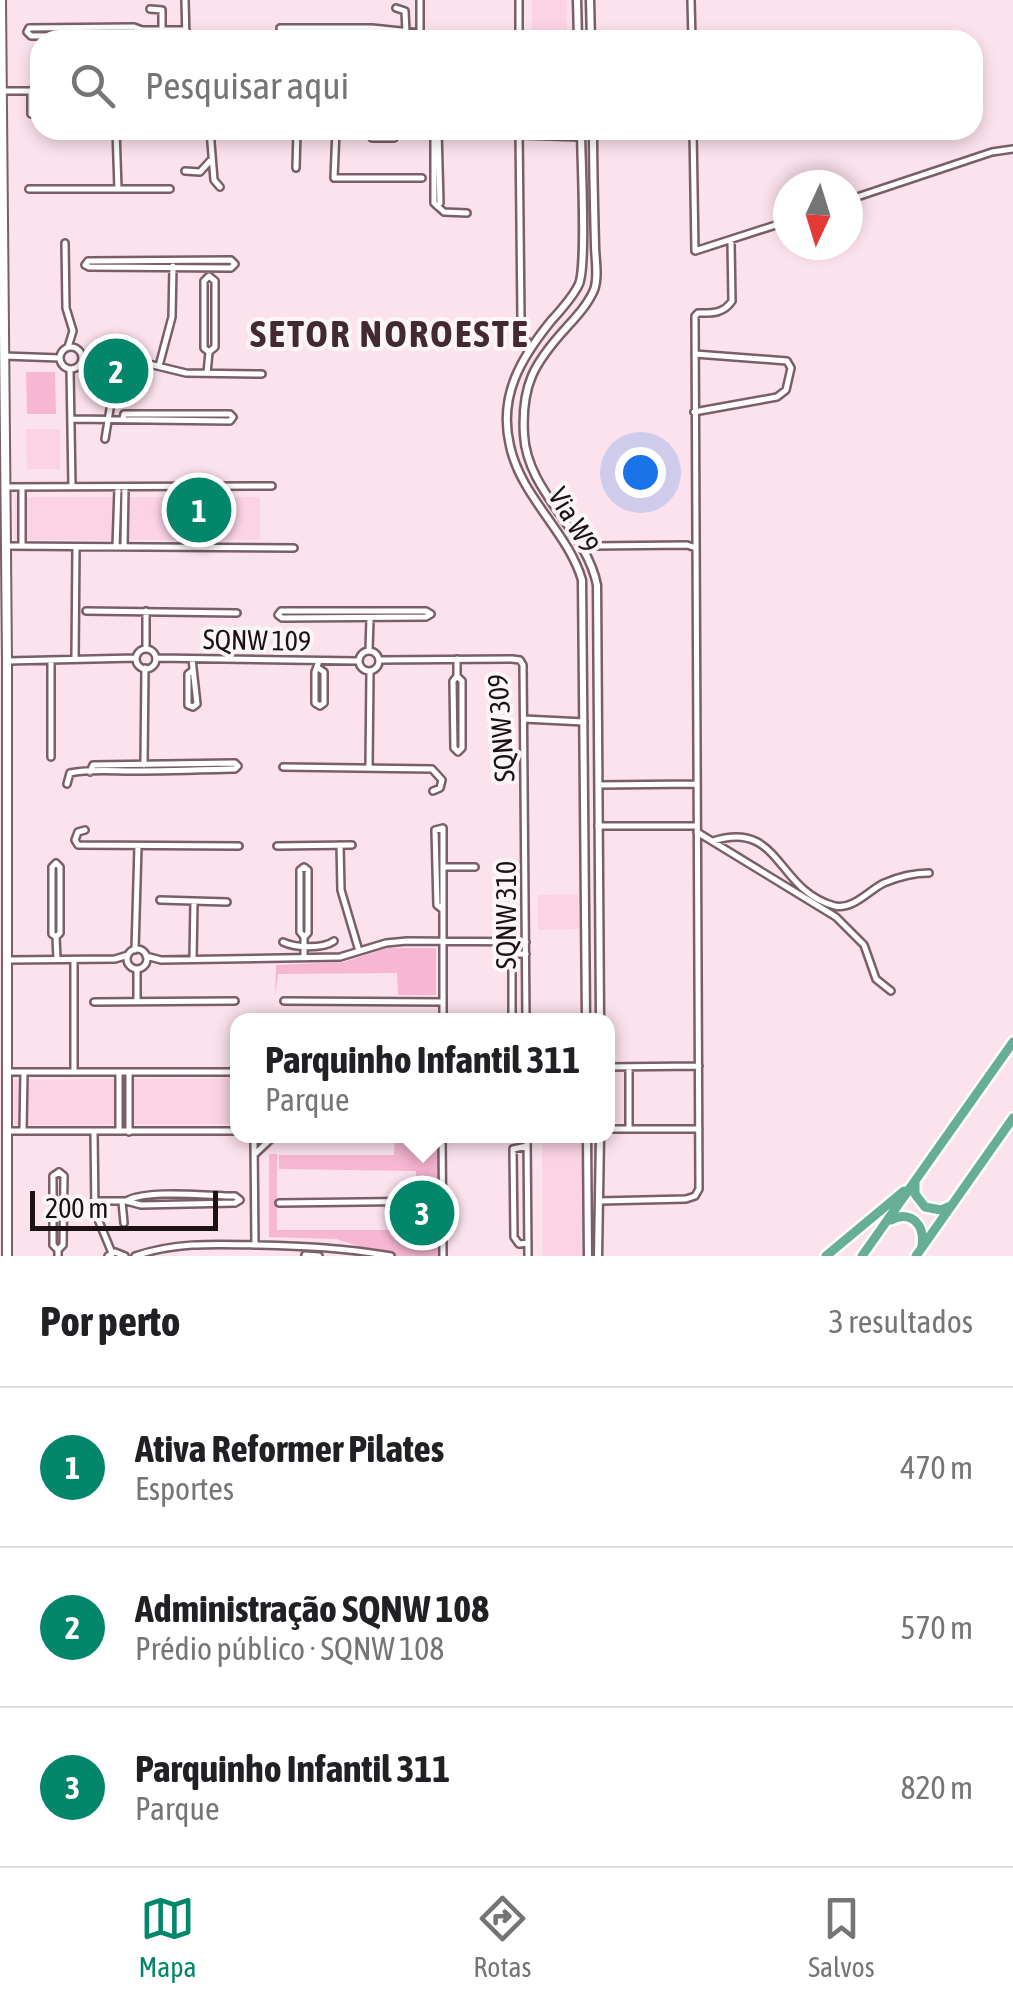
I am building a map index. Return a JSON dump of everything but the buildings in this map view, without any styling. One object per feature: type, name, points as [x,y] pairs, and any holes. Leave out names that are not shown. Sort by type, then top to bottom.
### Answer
[{"type":"highway","points":[[862,1256],[1013,1042]]},
{"type":"highway","points":[[919,1252],[1013,1118]]},
{"type":"highway","points":[[913,1183],[915,1194],[925,1207],[940,1210],[952,1204]]},
{"type":"highway","points":[[826,1256],[913,1183]]},
{"type":"highway","points":[[886,1222],[898,1216],[915,1220],[924,1236],[919,1252]]},
{"type":"main road","points":[[0,0],[7,660],[7,1256]]},
{"type":"street","points":[[30,35],[30,28],[186,30],[185,0]]},
{"type":"street","points":[[420,0],[420,30]]},
{"type":"street","points":[[519,30],[520,0]]},
{"type":"street","points":[[577,0],[578,30]]},
{"type":"street","points":[[590,0],[590,30]]},
{"type":"street","points":[[691,0],[692,30]]},
{"type":"street","points":[[150,8],[162,10],[162,30]]},
{"type":"street","points":[[396,8],[406,14],[406,30]]},
{"type":"street","points":[[280,28],[389,30]]},
{"type":"street","points":[[1,90],[30,90]]},
{"type":"street","points":[[116,140],[118,189]]},
{"type":"street","points":[[210,140],[214,180],[220,187]]},
{"type":"street","points":[[296,168],[297,140]]},
{"type":"street","points":[[336,140],[334,178],[422,178]]},
{"type":"street","points":[[435,140],[434,203],[444,212],[467,213]]},
{"type":"street","points":[[520,140],[521,318],[528,349]]},
{"type":"street","name":"Via W9","points":[[581,140],[580,282],[528,349],[509,391],[506,416],[510,446],[520,475],[576,562],[582,580],[586,1013]]},
{"type":"street","name":"Via W9","points":[[592,140],[595,288],[579,314],[542,355],[523,404],[524,441],[530,461],[585,550],[596,585],[600,1013]]},
{"type":"street","points":[[692,140],[696,252],[773,227]]},
{"type":"street","points":[[863,195],[992,152],[1013,149]]},
{"type":"street","points":[[185,171],[200,172],[210,161]]},
{"type":"street","points":[[28,189],[170,189]]},
{"type":"street","points":[[599,1200],[686,1200],[700,1188],[695,316],[717,312],[732,302],[731,242]]},
{"type":"street","points":[[60,358],[73,331],[66,308],[65,243]]},
{"type":"street","points":[[174,264],[88,261],[85,264],[88,268],[174,264],[231,260],[235,264],[231,268],[174,264]]},
{"type":"street","points":[[159,366],[172,317],[174,264]]},
{"type":"street","points":[[206,373],[210,352],[215,347],[215,282],[209,276],[204,281],[204,348],[210,352]]},
{"type":"street","points":[[68,347],[78,349],[82,358]]},
{"type":"street","points":[[694,412],[778,398],[786,390],[791,368],[786,362],[695,354]]},
{"type":"street","points":[[4,356],[60,358]]},
{"type":"street","points":[[82,358],[120,357],[173,371],[262,374]]},
{"type":"street","points":[[60,358],[62,365],[70,369],[78,366],[82,358]]},
{"type":"street","points":[[70,369],[72,487]]},
{"type":"street","points":[[106,439],[112,403]]},
{"type":"street","points":[[71,419],[230,421],[233,417],[124,414],[123,418]]},
{"type":"street","points":[[6,488],[272,486]]},
{"type":"street","points":[[120,547],[121,487]]},
{"type":"street","points":[[22,488],[22,546]]},
{"type":"street","points":[[6,546],[294,548]]},
{"type":"street","points":[[74,660],[76,546]]},
{"type":"street","points":[[585,550],[593,546],[696,548]]},
{"type":"street","points":[[370,614],[281,611],[278,615],[282,618],[370,614],[426,610],[430,614],[426,618],[370,614]]},
{"type":"street","points":[[86,611],[237,612]]},
{"type":"street","points":[[146,611],[146,649]]},
{"type":"street","points":[[369,650],[370,614]]},
{"type":"street","points":[[136,658],[146,649],[154,652],[153,666],[145,668]]},
{"type":"street","points":[[369,650],[376,652],[379,660],[377,668],[370,671],[361,668],[358,661],[369,650]]},
{"type":"street","points":[[7,660],[136,658],[145,668],[144,768]]},
{"type":"street","name":"SQNW 109","points":[[156,658],[318,664],[358,661]]},
{"type":"street","points":[[192,658],[192,671],[196,674],[196,704],[192,707],[188,705],[188,674],[192,671]]},
{"type":"street","points":[[51,660],[51,758]]},
{"type":"street","name":"SQNW 309","points":[[379,660],[520,660],[526,810]]},
{"type":"street","points":[[457,660],[453,681],[454,748],[458,752],[462,748],[462,680],[457,676]]},
{"type":"street","points":[[318,664],[324,672],[324,703],[320,706],[315,703],[318,664]]},
{"type":"street","points":[[369,768],[370,671]]},
{"type":"street","points":[[524,719],[596,720]]},
{"type":"street","points":[[67,784],[70,773],[90,772],[93,765],[144,768],[234,769],[238,766],[235,763],[144,768]]},
{"type":"street","points":[[284,766],[432,768],[442,780],[440,788],[434,791]]},
{"type":"street","points":[[598,785],[696,784]]},
{"type":"street","name":"SQNW 310","points":[[526,810],[526,1013]]},
{"type":"street","points":[[598,826],[697,829],[836,917],[864,945],[876,979],[891,991]]},
{"type":"street","points":[[442,909],[438,905],[436,829],[445,830],[443,1013]]},
{"type":"street","points":[[85,830],[78,832],[74,840],[78,845],[238,846]]},
{"type":"street","points":[[712,842],[738,835],[755,838],[798,884],[833,905],[849,906],[888,881],[930,873]]},
{"type":"street","points":[[340,845],[341,890],[359,950]]},
{"type":"street","points":[[277,846],[352,845]]},
{"type":"street","points":[[5,960],[115,960],[128,956],[135,950],[138,846]]},
{"type":"street","points":[[56,936],[60,934],[60,867],[56,863],[52,868],[52,934],[56,936],[57,959]]},
{"type":"street","points":[[304,937],[308,933],[308,870],[304,866],[300,870],[300,932],[304,937],[304,958]]},
{"type":"street","points":[[446,867],[475,867]]},
{"type":"street","points":[[160,900],[227,902]]},
{"type":"street","points":[[193,959],[194,901]]},
{"type":"street","points":[[283,942],[328,946],[334,942]]},
{"type":"street","points":[[115,960],[136,968],[161,960],[340,957],[386,943],[526,942]]},
{"type":"street","points":[[135,950],[161,960]]},
{"type":"street","points":[[512,1013],[512,954],[526,954]]},
{"type":"street","points":[[128,956],[136,968],[137,1001]]},
{"type":"street","points":[[136,968],[146,956]]},
{"type":"street","points":[[74,960],[74,1072]]},
{"type":"street","points":[[94,1002],[236,1001]]},
{"type":"street","points":[[284,1001],[443,1002]]},
{"type":"street","points":[[615,1067],[698,1066]]},
{"type":"street","points":[[629,1067],[629,1129]]},
{"type":"street","points":[[7,1072],[230,1072]]},
{"type":"street","points":[[24,1072],[24,1131]]},
{"type":"street","points":[[119,1072],[119,1132]]},
{"type":"street","points":[[129,1072],[129,1132]]},
{"type":"street","points":[[615,1129],[699,1128]]},
{"type":"street","points":[[8,1131],[230,1131]]},
{"type":"street","points":[[94,1132],[94,1201],[98,1221],[110,1254],[119,1252],[125,1256]]},
{"type":"street","points":[[254,1143],[255,1245]]},
{"type":"street","points":[[255,1154],[267,1143]]},
{"type":"street","points":[[442,1143],[443,1256]]},
{"type":"street","points":[[527,1143],[528,1256]]},
{"type":"street","points":[[587,1143],[588,1256]]},
{"type":"street","points":[[598,1256],[600,1143]]},
{"type":"street","points":[[527,1146],[513,1149],[513,1166],[514,1238],[519,1244],[528,1243]]},
{"type":"street","points":[[57,1172],[64,1176],[64,1245],[58,1253],[54,1245],[53,1176],[57,1172]]},
{"type":"street","points":[[94,1201],[150,1206],[235,1204],[240,1200],[235,1196],[150,1196],[124,1201]]},
{"type":"street","points":[[124,1201],[124,1223]]},
{"type":"street","points":[[279,1203],[443,1201]]},
{"type":"street","points":[[135,1256],[183,1244],[305,1245],[391,1256]]},
{"type":"street","points":[[305,1245],[305,1256],[318,1256]]},
{"type":"shaded area","points":[[532,0],[567,0],[567,30],[532,30]]},
{"type":"shaded area","points":[[26,372],[55,372],[56,414],[27,414]]},
{"type":"shaded area","points":[[26,429],[60,429],[60,469],[27,469]]},
{"type":"shaded area","points":[[15,497],[260,497],[260,540],[15,540]]},
{"type":"shaded area","points":[[578,894],[579,929],[538,930],[538,895]]},
{"type":"shaded area","points":[[387,948],[436,948],[436,995],[398,995],[397,973],[278,974],[275,997],[276,965],[344,962]]},
{"type":"shaded area","points":[[230,1078],[230,1124],[14,1125],[14,1080]]},
{"type":"shaded area","points":[[395,1143],[440,1143],[441,1199],[416,1199],[416,1171],[279,1169],[279,1155],[394,1155]]},
{"type":"shaded area","points":[[542,1143],[582,1143],[584,1256],[543,1256]]},
{"type":"shaded area","points":[[269,1154],[277,1154],[277,1230],[403,1230],[404,1205],[440,1205],[440,1256],[390,1256],[336,1239],[269,1237]]},
{"type":"place","name":"Administração SQNW 108","points":[[116,371]]},
{"type":"place","name":"Ativa Reformer Pilates","points":[[199,510]]},
{"type":"place","name":"Parquinho Infantil 311","points":[[422,1213]]},
{"type":"district","name":"SETOR NOROESTE","points":[[390,334]]}]
